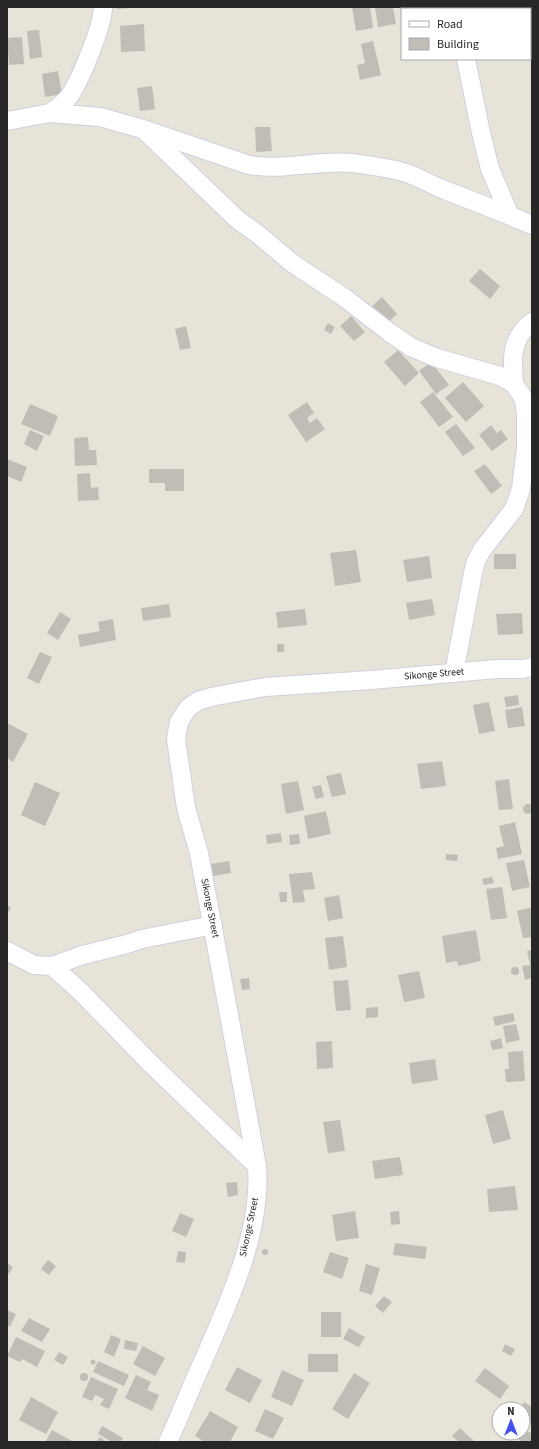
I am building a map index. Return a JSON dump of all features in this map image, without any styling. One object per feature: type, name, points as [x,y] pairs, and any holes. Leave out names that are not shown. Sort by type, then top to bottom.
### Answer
[{"type":"street","points":[[50,113],[67,98],[76,84],[88,59],[103,7]]},
{"type":"street","points":[[466,60],[472,94],[490,169],[510,216]]},
{"type":"street","points":[[7,121],[50,113],[100,117],[143,129],[249,165],[262,167],[282,167],[330,162],[352,163],[407,173],[532,225]]},
{"type":"street","points":[[143,129],[238,220],[259,235],[292,263],[345,298],[389,332],[411,347],[437,358],[500,376],[514,384],[524,399],[526,416],[526,447],[521,489],[514,509],[482,550],[476,561],[454,673]]},
{"type":"street","points":[[514,384],[512,357],[515,343],[525,327],[532,322]]},
{"type":"street","name":"Sikonge Street","points":[[168,1442],[224,1314],[247,1246],[256,1203],[258,1182],[257,1166],[213,925],[199,853],[186,808],[176,739],[179,722],[188,708],[198,701],[265,686],[454,673],[497,668],[523,669],[532,667]]},
{"type":"street","points":[[7,950],[34,965],[52,966],[83,955],[142,939],[213,925]]},
{"type":"street","points":[[52,966],[80,991],[148,1062],[257,1166]]},
{"type":"building","points":[[117,7],[130,7],[130,8],[117,9]]},
{"type":"building","points":[[352,7],[370,7],[373,28],[356,31]]},
{"type":"building","points":[[375,7],[393,7],[396,24],[378,27]]},
{"type":"building","points":[[144,24],[145,51],[121,52],[120,26]]},
{"type":"building","points":[[39,30],[42,57],[30,59],[27,31]]},
{"type":"building","points":[[22,37],[24,64],[9,65],[7,38]]},
{"type":"building","points":[[373,41],[381,75],[360,80],[357,65],[365,63],[361,44]]},
{"type":"building","points":[[58,71],[62,94],[45,97],[42,74]]},
{"type":"building","points":[[152,86],[155,109],[140,111],[137,88]]},
{"type":"building","points":[[255,127],[270,127],[272,151],[256,152]]},
{"type":"building","points":[[480,269],[500,286],[490,299],[469,281]]},
{"type":"building","points":[[382,297],[397,314],[386,324],[371,307]]},
{"type":"building","points":[[351,316],[365,332],[354,341],[340,326]]},
{"type":"building","points":[[328,323],[335,327],[331,334],[324,330]]},
{"type":"building","points":[[186,326],[191,348],[180,350],[175,329]]},
{"type":"building","points":[[398,350],[419,373],[405,386],[384,362]]},
{"type":"building","points":[[431,362],[449,385],[436,394],[419,371]]},
{"type":"building","points":[[463,382],[484,406],[466,422],[445,398]]},
{"type":"building","points":[[433,392],[453,417],[439,427],[420,402]]},
{"type":"building","points":[[307,402],[314,413],[307,418],[310,423],[317,418],[325,429],[306,442],[288,415]]},
{"type":"building","points":[[30,404],[58,416],[50,436],[21,424]]},
{"type":"building","points":[[456,424],[475,448],[463,456],[445,432]]},
{"type":"building","points":[[491,425],[497,433],[501,430],[508,439],[492,451],[479,435]]},
{"type":"building","points":[[30,430],[44,436],[37,451],[24,444]]},
{"type":"building","points":[[88,437],[89,450],[96,450],[97,465],[75,466],[74,438]]},
{"type":"building","points":[[7,459],[27,467],[21,482],[7,476]]},
{"type":"building","points":[[485,464],[502,486],[491,494],[474,471]]},
{"type":"building","points":[[149,469],[184,469],[184,491],[165,491],[165,483],[149,483]]},
{"type":"building","points":[[90,473],[91,488],[98,487],[99,500],[78,501],[77,474]]},
{"type":"building","points":[[356,550],[361,582],[335,586],[330,553]]},
{"type":"building","points":[[494,554],[516,554],[516,569],[494,569]]},
{"type":"building","points":[[429,556],[432,578],[407,582],[403,560]]},
{"type":"building","points":[[432,599],[435,615],[409,620],[406,603]]},
{"type":"building","points":[[169,604],[171,617],[143,621],[141,608]]},
{"type":"building","points":[[305,609],[307,625],[278,628],[276,612]]},
{"type":"building","points":[[60,612],[71,619],[58,640],[47,633]]},
{"type":"building","points":[[522,613],[523,634],[498,635],[496,614]]},
{"type":"building","points":[[113,619],[116,640],[80,647],[78,635],[100,631],[98,622]]},
{"type":"building","points":[[277,644],[284,644],[284,652],[277,652]]},
{"type":"building","points":[[40,652],[52,657],[39,684],[27,678]]},
{"type":"building","points":[[518,695],[519,705],[506,707],[504,697]]},
{"type":"building","points":[[489,702],[495,731],[479,734],[473,705]]},
{"type":"building","points":[[522,707],[525,726],[508,728],[505,710]]},
{"type":"building","points":[[7,723],[28,734],[13,762],[7,758]]},
{"type":"building","points":[[442,761],[446,786],[421,789],[417,764]]},
{"type":"building","points":[[341,773],[346,794],[332,797],[326,776]]},
{"type":"building","points":[[509,779],[513,809],[499,810],[495,781]]},
{"type":"building","points":[[298,781],[304,810],[286,814],[281,784]]},
{"type":"building","points":[[35,782],[60,793],[45,826],[21,815]]},
{"type":"building","points":[[321,785],[324,797],[316,799],[312,787]]},
{"type":"building","points":[[526,804],[530,804],[533,809],[530,814],[526,814],[523,811],[523,807]]},
{"type":"building","points":[[326,811],[331,834],[308,839],[304,816]]},
{"type":"building","points":[[515,822],[522,854],[498,859],[496,848],[504,846],[499,826]]},
{"type":"building","points":[[281,833],[282,842],[267,844],[266,835]]},
{"type":"building","points":[[299,834],[300,844],[290,845],[289,835]]},
{"type":"building","points":[[446,854],[458,855],[457,861],[446,860]]},
{"type":"building","points":[[524,860],[530,887],[512,891],[506,863]]},
{"type":"building","points":[[229,861],[231,873],[213,876],[211,864]]},
{"type":"building","points":[[312,872],[315,889],[303,890],[305,902],[293,903],[289,874]]},
{"type":"building","points":[[492,877],[494,883],[484,885],[482,879]]},
{"type":"building","points":[[502,887],[507,918],[491,920],[486,889]]},
{"type":"building","points":[[279,892],[287,892],[287,902],[280,902]]},
{"type":"building","points":[[339,895],[343,918],[328,921],[324,898]]},
{"type":"building","points":[[7,905],[11,908],[7,915]]},
{"type":"building","points":[[532,907],[532,937],[523,938],[517,911]]},
{"type":"building","points":[[476,930],[481,961],[458,966],[457,961],[446,963],[442,936]]},
{"type":"building","points":[[343,936],[347,967],[329,970],[325,938]]},
{"type":"building","points":[[532,950],[532,978],[525,980],[522,966],[530,965],[527,951]]},
{"type":"building","points":[[513,967],[517,967],[519,971],[517,975],[513,975],[511,973],[511,969]]},
{"type":"building","points":[[419,971],[425,998],[404,1002],[398,975]]},
{"type":"building","points":[[249,978],[250,989],[242,990],[240,979]]},
{"type":"building","points":[[348,980],[351,1010],[336,1011],[333,981]]},
{"type":"building","points":[[378,1007],[378,1017],[366,1018],[366,1008]]},
{"type":"building","points":[[513,1013],[515,1021],[495,1026],[493,1017]]},
{"type":"building","points":[[516,1024],[520,1040],[506,1043],[503,1026]]},
{"type":"building","points":[[501,1038],[503,1048],[492,1050],[490,1041]]},
{"type":"building","points":[[332,1041],[333,1068],[317,1069],[316,1042]]},
{"type":"building","points":[[523,1051],[525,1081],[506,1082],[505,1069],[509,1069],[508,1052]]},
{"type":"building","points":[[435,1059],[438,1080],[412,1084],[409,1063]]},
{"type":"building","points":[[503,1110],[511,1139],[493,1144],[485,1115]]},
{"type":"building","points":[[340,1120],[345,1151],[328,1153],[323,1122]]},
{"type":"building","points":[[400,1157],[403,1175],[375,1179],[372,1161]]},
{"type":"building","points":[[237,1182],[238,1195],[228,1197],[226,1183]]},
{"type":"building","points":[[515,1186],[518,1210],[489,1212],[487,1189]]},
{"type":"building","points":[[355,1211],[359,1238],[336,1241],[332,1215]]},
{"type":"building","points":[[399,1211],[400,1224],[391,1225],[390,1212]]},
{"type":"building","points":[[180,1213],[194,1219],[186,1237],[172,1231]]},
{"type":"building","points":[[395,1243],[427,1247],[425,1259],[393,1255]]},
{"type":"building","points":[[265,1249],[268,1252],[265,1255],[262,1252]]},
{"type":"building","points":[[178,1251],[186,1252],[185,1263],[176,1262]]},
{"type":"building","points":[[330,1252],[349,1258],[342,1279],[323,1272]]},
{"type":"building","points":[[48,1260],[56,1266],[49,1275],[41,1269]]},
{"type":"building","points":[[7,1263],[13,1267],[9,1274],[7,1273]]},
{"type":"building","points":[[366,1264],[380,1268],[372,1295],[359,1291]]},
{"type":"building","points":[[384,1296],[392,1302],[383,1313],[375,1306]]},
{"type":"building","points":[[7,1310],[16,1314],[10,1327],[7,1325]]},
{"type":"building","points":[[321,1312],[341,1312],[341,1337],[321,1337]]},
{"type":"building","points":[[29,1318],[50,1329],[42,1342],[21,1331]]},
{"type":"building","points":[[349,1328],[365,1337],[359,1347],[343,1339]]},
{"type":"building","points":[[111,1335],[121,1339],[114,1357],[104,1352]]},
{"type":"building","points":[[16,1337],[45,1351],[37,1367],[22,1359],[20,1362],[7,1356]]},
{"type":"building","points":[[125,1340],[138,1343],[136,1351],[124,1349]]},
{"type":"building","points":[[505,1344],[515,1349],[511,1356],[502,1351]]},
{"type":"building","points":[[143,1346],[165,1358],[155,1376],[133,1364]]},
{"type":"building","points":[[59,1352],[68,1357],[63,1365],[54,1360]]},
{"type":"building","points":[[308,1354],[338,1354],[338,1372],[308,1372]]},
{"type":"building","points":[[91,1360],[95,1360],[95,1364],[91,1364]]},
{"type":"building","points":[[98,1361],[129,1375],[124,1386],[93,1372]]},
{"type":"building","points":[[237,1367],[262,1380],[250,1403],[225,1390]]},
{"type":"building","points":[[485,1368],[509,1386],[500,1399],[475,1381]]},
{"type":"building","points":[[282,1370],[304,1380],[292,1406],[271,1397]]},
{"type":"building","points":[[82,1373],[86,1373],[88,1377],[86,1381],[82,1381],[80,1379],[80,1375]]},
{"type":"building","points":[[354,1373],[370,1383],[348,1419],[332,1409]]},
{"type":"building","points":[[136,1375],[151,1382],[147,1390],[159,1395],[152,1411],[125,1398]]},
{"type":"building","points":[[91,1377],[118,1389],[109,1409],[100,1405],[104,1399],[95,1395],[92,1401],[82,1397]]},
{"type":"building","points":[[31,1397],[58,1412],[46,1434],[19,1420]]},
{"type":"building","points":[[531,1406],[532,1407],[531,1422]]},
{"type":"building","points":[[265,1409],[284,1418],[273,1439],[255,1431]]},
{"type":"building","points":[[210,1411],[238,1427],[230,1442],[205,1442],[195,1436]]},
{"type":"building","points":[[102,1426],[123,1438],[120,1442],[112,1442],[98,1434]]},
{"type":"building","points":[[460,1428],[475,1442],[459,1442],[452,1436]]},
{"type":"building","points":[[52,1430],[74,1442],[45,1442]]},
{"type":"building","points":[[531,1433],[532,1434],[532,1442],[520,1441],[531,1441]]},
{"type":"building","points":[[100,1437],[106,1442],[96,1442]]}]
